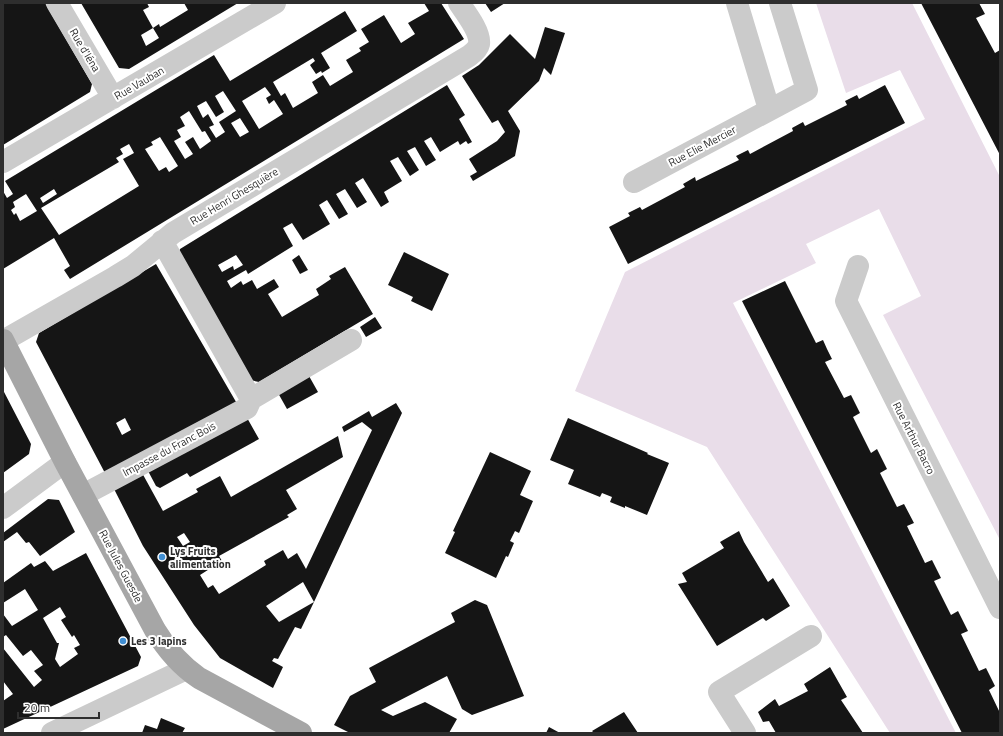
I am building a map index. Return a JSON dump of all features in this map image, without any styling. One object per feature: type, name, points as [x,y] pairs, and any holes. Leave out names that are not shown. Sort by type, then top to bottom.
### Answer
[{"type":"main road","name":"Rue Jules Guesde","points":[[3,341],[65,462],[165,647],[186,669],[199,678],[289,730]]},
{"type":"street","name":"Rue d'Iéna","points":[[57,3],[113,98]]},
{"type":"street","name":"Rue Vauban","points":[[3,162],[275,3]]},
{"type":"street","name":"Rue Henri Ghesquière","points":[[3,341],[127,270],[147,255],[162,241],[180,229],[475,52],[479,44],[478,36],[459,3]]},
{"type":"street","points":[[737,3],[769,110]]},
{"type":"street","name":"Rue Elie Mercier","points":[[634,182],[807,90],[780,3]]},
{"type":"street","points":[[162,241],[251,400]]},
{"type":"street","name":"Rue Arthur Bacro","points":[[858,266],[846,302],[1000,608]]},
{"type":"street","name":"Impasse du Franc Bois","points":[[83,495],[247,408],[251,400],[351,340]]},
{"type":"street","points":[[3,508],[65,462]]},
{"type":"street","points":[[745,733],[719,692],[811,636]]},
{"type":"street","points":[[52,733],[186,669]]},
{"type":"shaded area","points":[[816,3],[912,3],[1000,177],[1000,540],[883,315],[921,296],[879,209],[806,244],[816,263],[733,303],[956,733],[890,733],[707,447],[575,391],[625,272],[925,119],[900,70],[846,93]]},
{"type":"building","points":[[3,3],[45,3],[92,84],[90,92],[3,145]]},
{"type":"building","points":[[81,3],[147,3],[149,7],[143,10],[153,28],[159,24],[160,27],[188,10],[184,3],[238,3],[129,69],[119,68]],"holes":[[[153,28],[159,38],[146,46],[141,35]]]},
{"type":"building","points":[[424,3],[441,3],[464,39],[70,279],[64,270],[70,266],[54,238],[3,269],[3,191],[7,198],[13,194],[5,181],[214,55],[230,81],[345,11],[357,31],[321,53],[330,68],[322,73],[321,71],[316,74],[310,65],[315,61],[313,58],[273,82],[281,96],[285,93],[293,108],[318,93],[312,82],[323,75],[330,86],[353,72],[346,60],[361,51],[359,48],[369,42],[361,29],[384,15],[401,43],[415,34],[408,23],[429,11]],"holes":[[[265,87],[271,95],[266,98],[269,104],[274,100],[283,114],[259,129],[242,101]],[[223,91],[236,111],[219,122],[225,132],[216,138],[209,127],[214,125],[208,114],[203,118],[197,106],[206,101],[216,117],[224,112],[215,96]],[[189,111],[202,132],[205,131],[211,141],[200,149],[193,137],[185,142],[193,154],[185,159],[174,141],[181,137],[177,130],[185,126],[180,117]],[[240,118],[249,132],[240,137],[231,123]],[[160,137],[178,166],[169,172],[166,167],[159,171],[145,149],[153,145],[151,142]],[[129,144],[134,153],[123,159],[139,186],[59,235],[41,208],[119,162],[116,158],[123,154],[120,149]],[[54,189],[57,194],[43,203],[40,198]],[[26,194],[37,211],[20,221],[16,213],[14,215],[11,210],[15,207],[13,202]]]},
{"type":"building","points":[[485,3],[505,3],[491,12]]},
{"type":"building","points":[[921,3],[979,3],[985,14],[976,18],[995,53],[1000,50],[1000,155]]},
{"type":"building","points":[[545,27],[565,33],[551,75],[544,68],[539,81],[508,111],[520,131],[515,156],[473,181],[470,176],[477,172],[469,159],[497,141],[505,132],[498,120],[492,123],[462,76],[479,65],[510,34],[535,59]]},
{"type":"building","points":[[447,85],[465,115],[459,119],[472,142],[468,144],[466,141],[460,145],[458,141],[440,152],[431,137],[424,141],[436,160],[426,166],[415,147],[407,151],[419,170],[410,176],[398,157],[390,161],[402,181],[384,192],[389,202],[381,207],[363,178],[355,183],[367,202],[357,208],[345,189],[336,194],[348,214],[339,219],[327,200],[319,205],[330,224],[303,240],[292,223],[283,228],[293,246],[248,274],[246,270],[227,281],[231,288],[241,281],[243,285],[252,280],[257,289],[274,279],[279,287],[268,294],[282,317],[319,295],[316,289],[331,279],[329,276],[345,267],[373,314],[259,382],[250,380],[178,256],[180,249]],"holes":[[[236,255],[243,265],[234,270],[233,266],[222,272],[218,265]]]},
{"type":"building","points":[[885,85],[905,123],[628,264],[609,227],[630,216],[628,213],[640,207],[642,210],[685,187],[683,184],[695,177],[696,181],[739,160],[736,156],[748,150],[750,154],[793,131],[792,128],[803,122],[805,126],[847,105],[845,101],[857,95],[859,99]]},
{"type":"building","points":[[404,252],[449,274],[432,311],[411,301],[413,297],[388,285]]},
{"type":"building","points":[[299,255],[308,270],[300,274],[292,260]]},
{"type":"building","points":[[156,264],[239,407],[106,475],[36,342],[39,333]],"holes":[[[125,418],[131,430],[122,435],[116,423]]]},
{"type":"building","points":[[785,281],[816,343],[823,340],[832,359],[825,362],[844,398],[851,395],[860,413],[853,417],[871,453],[877,449],[887,469],[880,473],[897,507],[904,504],[914,523],[907,526],[925,563],[932,560],[941,578],[934,581],[951,615],[958,611],[968,631],[961,634],[979,671],[986,668],[995,686],[989,690],[1000,713],[1000,733],[962,733],[742,301]]},
{"type":"building","points":[[375,317],[382,328],[366,337],[360,327]]},
{"type":"building","points":[[309,376],[318,392],[287,409],[278,393]]},
{"type":"building","points":[[3,390],[31,444],[29,454],[3,473]]},
{"type":"building","points":[[396,403],[402,413],[314,602],[301,629],[295,627],[278,659],[274,658],[272,661],[283,667],[273,688],[220,658],[194,625],[143,546],[113,487],[141,471],[163,511],[198,492],[196,489],[220,476],[231,497],[338,436],[343,457],[286,490],[297,509],[287,515],[289,517],[219,556],[222,561],[200,575],[208,588],[213,585],[219,594],[266,565],[264,561],[283,550],[288,559],[297,553],[306,569],[372,430],[362,422],[344,432],[342,427],[369,411],[372,417]],"holes":[[[184,533],[190,542],[183,546],[177,537]],[[303,582],[314,602],[279,622],[266,606]]]},
{"type":"building","points":[[246,416],[259,439],[190,477],[187,473],[160,488],[156,486],[147,469]]},
{"type":"building","points":[[568,418],[669,463],[647,515],[610,502],[612,497],[602,493],[600,497],[568,484],[574,470],[550,460]]},
{"type":"building","points":[[490,452],[531,471],[520,495],[533,501],[519,533],[515,531],[510,541],[514,543],[496,578],[445,553],[455,532],[453,531]]},
{"type":"building","points":[[48,499],[59,500],[75,532],[40,556],[29,542],[26,543],[17,532],[3,542],[3,533]]},
{"type":"building","points":[[739,531],[768,582],[773,578],[790,606],[766,621],[763,618],[717,646],[678,584],[687,582],[682,573],[724,548],[720,542]]},
{"type":"building","points":[[86,553],[141,657],[138,666],[3,729],[3,701],[13,694],[3,681],[3,648],[34,687],[42,680],[34,671],[43,665],[31,650],[23,656],[6,635],[3,637],[3,614],[12,626],[38,610],[25,589],[3,603],[3,583],[31,563],[34,567],[45,561],[53,571]],"holes":[[[60,607],[66,617],[61,620],[72,637],[74,635],[80,645],[74,648],[78,654],[60,667],[55,659],[59,643],[57,643],[43,618]]]},
{"type":"building","points":[[475,600],[487,605],[524,696],[472,715],[462,709],[447,676],[381,710],[393,716],[425,702],[457,719],[449,733],[350,733],[334,725],[350,696],[376,682],[369,668],[455,622],[451,613]]},
{"type":"building","points":[[830,667],[847,697],[841,700],[863,733],[776,733],[769,721],[763,722],[758,712],[775,699],[779,706],[808,691],[804,684]]},
{"type":"building","points":[[624,712],[638,733],[594,733],[592,731]]},
{"type":"building","points":[[161,718],[185,728],[182,733],[142,733],[145,725],[157,729]]},
{"type":"building","points":[[549,727],[560,733],[546,733]]},
{"type":"place","name":"Lys Fruits alimentation","points":[[162,557]]},
{"type":"place","name":"Les 3 lapins","points":[[123,641]]}]
